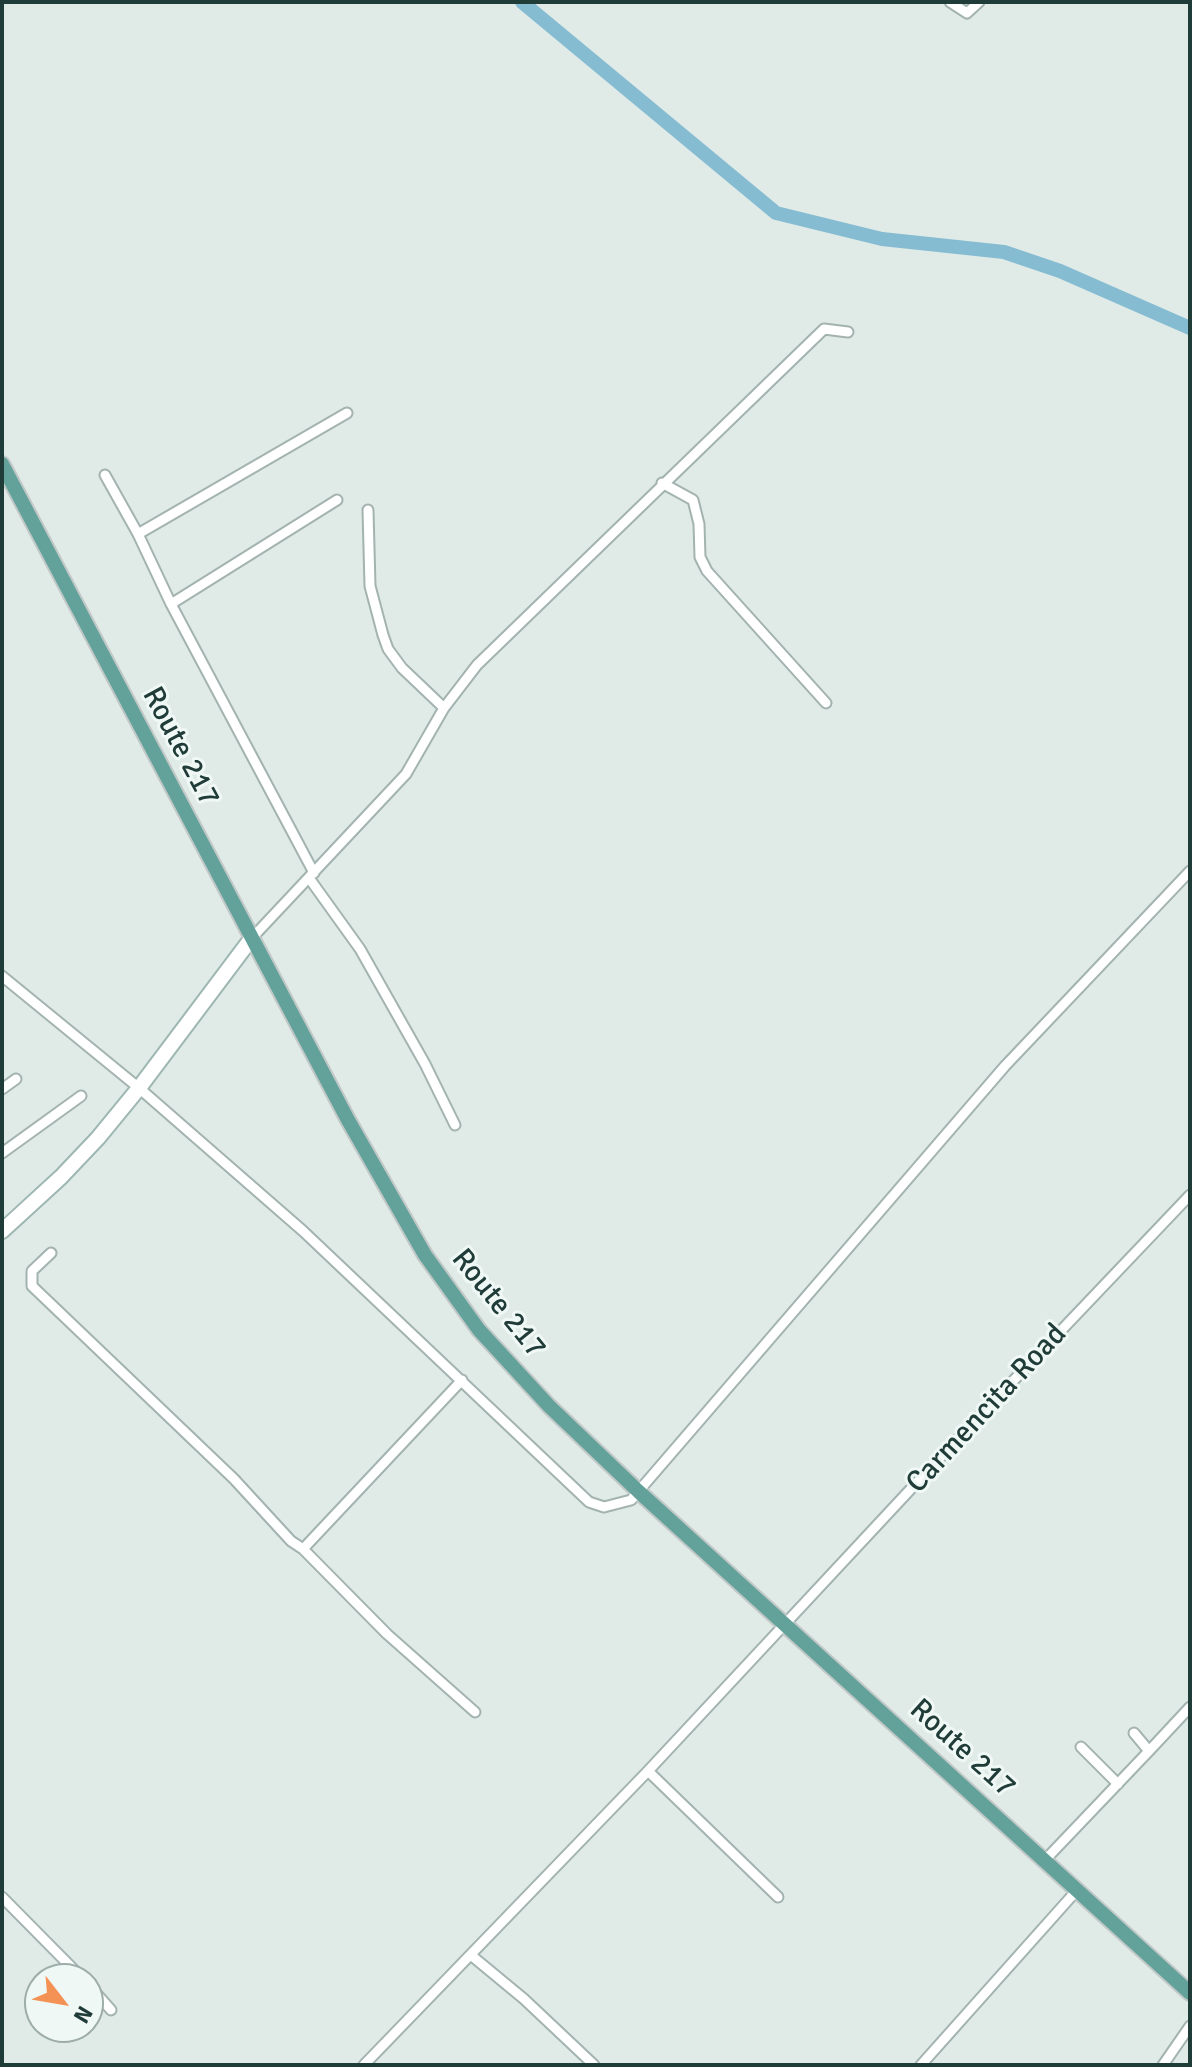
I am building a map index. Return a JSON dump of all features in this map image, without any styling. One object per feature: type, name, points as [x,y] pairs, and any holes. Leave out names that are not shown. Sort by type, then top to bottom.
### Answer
[{"type":"main road","name":"Route 217","points":[[2,464],[348,1120],[425,1255],[479,1330],[549,1406],[638,1491],[1190,1993]]},
{"type":"main road","points":[[2,1231],[61,1177],[139,1088],[251,939]]},
{"type":"street","points":[[950,2],[967,13],[979,2]]},
{"type":"street","points":[[251,939],[406,774],[444,708],[477,665],[824,329],[848,332]]},
{"type":"street","points":[[138,534],[347,413]]},
{"type":"street","points":[[105,475],[311,876],[360,949],[425,1064],[455,1125]]},
{"type":"street","points":[[662,483],[693,500],[699,524],[700,557],[707,571],[826,703]]},
{"type":"street","points":[[171,604],[337,500]]},
{"type":"street","points":[[368,510],[370,586],[388,649],[402,668],[444,708]]},
{"type":"street","points":[[2,976],[139,1088],[303,1231],[589,1502],[604,1507],[631,1500],[1005,1066],[1190,871]]},
{"type":"street","points":[[2,1089],[16,1079]]},
{"type":"street","points":[[2,1153],[81,1096]]},
{"type":"street","name":"Carmencita Road","points":[[364,2065],[648,1771],[1190,1195]]},
{"type":"street","points":[[51,1253],[32,1271],[32,1286],[234,1479],[291,1541],[303,1549],[387,1634],[475,1712]]},
{"type":"street","points":[[303,1549],[462,1380]]},
{"type":"street","points":[[1046,1859],[1190,1707]]},
{"type":"street","points":[[1134,1733],[1149,1751]]},
{"type":"street","points":[[1081,1747],[1118,1784]]},
{"type":"street","points":[[648,1771],[778,1897]]},
{"type":"street","points":[[921,2065],[1078,1889]]},
{"type":"street","points":[[2,1897],[67,1963]]},
{"type":"street","points":[[472,1956],[524,1999],[594,2065]]},
{"type":"street","points":[[104,2002],[111,2010]]},
{"type":"street","points":[[1163,2065],[1190,2026]]},
{"type":"waterway","points":[[522,2],[776,213],[882,239],[1004,252],[1060,271],[1190,328]]}]
